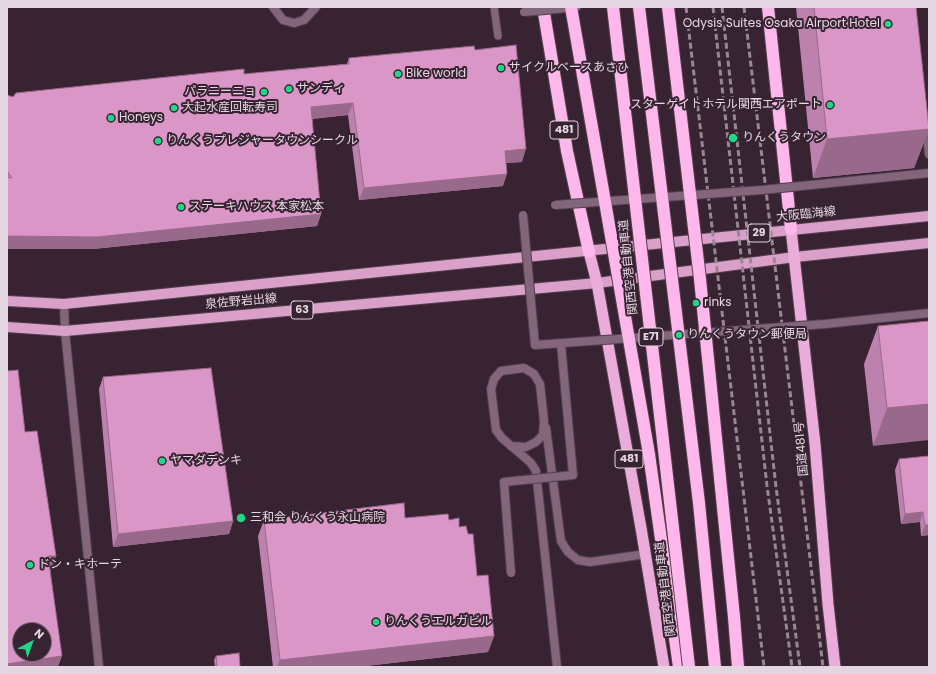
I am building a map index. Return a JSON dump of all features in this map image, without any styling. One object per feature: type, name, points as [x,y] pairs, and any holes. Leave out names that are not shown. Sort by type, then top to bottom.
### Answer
[{"type":"highway","name":"481","points":[[543,7],[567,152],[597,283],[646,554],[664,667]]},
{"type":"highway","points":[[571,7],[649,454],[679,667]]},
{"type":"highway","name":"関西空港自動車道","points":[[613,7],[690,667]]},
{"type":"highway","name":"E71","points":[[639,7],[699,503],[715,667]]},
{"type":"highway","points":[[668,7],[700,279],[738,667]]},
{"type":"highway","points":[[768,7],[791,229]]},
{"type":"highway","name":"国道481号","points":[[791,229],[815,444],[835,667]]},
{"type":"main road","name":"大阪臨海線","points":[[589,252],[791,229],[929,216]]},
{"type":"main road","points":[[597,283],[795,257],[929,243]]},
{"type":"main road","name":"泉佐野岩出線","points":[[7,302],[64,304],[589,252]]},
{"type":"main road","name":"泉佐野岩出線","points":[[7,327],[65,331],[597,283]]},
{"type":"street","points":[[273,7],[283,20],[294,23],[304,20],[316,7]]},
{"type":"street","points":[[524,12],[577,7]]},
{"type":"street","points":[[925,115],[929,154]]},
{"type":"street","points":[[554,205],[762,190],[929,173]]},
{"type":"street","points":[[523,215],[535,346],[825,324],[929,313]]},
{"type":"street","points":[[64,304],[65,331],[99,667]]},
{"type":"street","points":[[511,573],[504,482],[573,475],[561,344]]},
{"type":"street","points":[[557,667],[536,471],[531,463],[511,446],[496,430],[491,389],[494,379],[501,371],[524,368],[534,374],[540,384],[561,541],[568,552],[578,560],[590,562],[646,554]]},
{"type":"street","points":[[511,446],[526,448],[536,442],[543,435],[544,421]]},
{"type":"lane","points":[[494,7],[498,36]]},
{"type":"building","points":[[814,7],[916,7],[929,129],[827,139]]},
{"type":"building","name":"りんくうプレジャータウンシークル","points":[[516,45],[526,149],[505,151],[507,174],[364,188],[353,103],[311,107],[321,214],[97,237],[7,236],[7,177],[12,178],[7,171],[7,95],[13,97],[16,93],[244,69],[244,74],[349,64],[349,58],[474,46],[475,50]]},
{"type":"building","points":[[929,321],[929,404],[887,408],[878,326]]},
{"type":"building","name":"ヤマダデンキ","points":[[211,368],[233,521],[118,534],[103,377]]},
{"type":"building","points":[[18,370],[25,432],[37,431],[56,556],[48,556],[62,656],[52,657],[52,622],[12,622],[12,662],[21,662],[7,664],[7,371]]},
{"type":"building","points":[[929,456],[929,525],[925,525],[923,512],[905,514],[899,459]]},
{"type":"building","name":"りんくうエルガビル","points":[[404,503],[405,518],[448,514],[449,520],[459,518],[459,527],[466,526],[468,534],[473,534],[477,576],[488,575],[494,636],[280,660],[264,520]]},
{"type":"building","points":[[239,653],[240,667],[217,667],[216,656]]},
{"type":"railway","points":[[686,7],[764,667]]},
{"type":"railway","points":[[713,7],[767,486],[792,667]]},
{"type":"railway","points":[[722,7],[776,487],[800,667]]},
{"type":"railway","points":[[744,7],[823,667]]},
{"type":"place","name":"Odysis Suites Osaka Airport Hotel","points":[[888,24]]},
{"type":"place","name":"サイクルベースあさひ","points":[[501,68]]},
{"type":"place","name":"Bike world","points":[[398,74]]},
{"type":"place","name":"サンディ","points":[[289,89]]},
{"type":"place","name":"パラニーニョ","points":[[264,92]]},
{"type":"place","name":"スターゲイトホテル関西エアポート","points":[[830,105]]},
{"type":"place","name":"大起水産回転寿司","points":[[174,108]]},
{"type":"place","name":"Honeys","points":[[111,118]]},
{"type":"place","name":"りんくうタウン","points":[[733,138]]},
{"type":"place","name":"りんくうプレジャータウンシークル","points":[[158,141]]},
{"type":"place","name":"ステーキハウス 本家松本","points":[[181,207]]},
{"type":"place","name":"rinks","points":[[696,303]]},
{"type":"place","name":"りんくうタウン郵便局","points":[[679,335]]},
{"type":"place","name":"ヤマダデンキ","points":[[162,461]]},
{"type":"place","name":"三和会 りんくう永山病院","points":[[241,518]]},
{"type":"place","name":"ドン・キホーテ","points":[[30,565]]},
{"type":"place","name":"りんくうエルガビル","points":[[376,622]]}]
